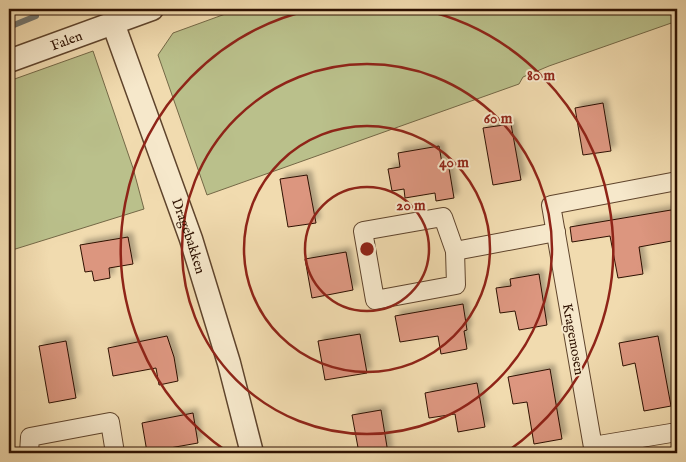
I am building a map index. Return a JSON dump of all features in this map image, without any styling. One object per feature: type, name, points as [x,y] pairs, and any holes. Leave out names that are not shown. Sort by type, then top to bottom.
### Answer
[{"type":"street","name":"Falen","points":[[9,60],[152,9]]},
{"type":"street","name":"Dragebakken","points":[[113,23],[191,239],[229,363],[252,453]]},
{"type":"street","name":"Kragemosen","points":[[677,181],[551,205],[593,450],[677,432]]},
{"type":"street","points":[[443,217],[455,251],[456,284],[375,300],[363,231],[443,217]]},
{"type":"street","points":[[455,251],[556,232]]},
{"type":"street","points":[[29,453],[30,437],[110,422],[116,453]]},
{"type":"green space","points":[[239,9],[677,9],[677,21],[549,66],[523,77],[519,84],[207,195],[158,55],[173,33]]},
{"type":"green space","points":[[93,51],[133,168],[144,209],[9,251],[9,81]]},
{"type":"building","points":[[603,103],[611,151],[583,155],[575,108]]},
{"type":"building","points":[[511,124],[521,180],[493,185],[483,128]]},
{"type":"building","points":[[439,146],[443,169],[449,168],[454,198],[436,201],[435,193],[405,198],[404,189],[392,191],[388,169],[400,167],[398,153]]},
{"type":"building","points":[[307,175],[316,223],[288,227],[280,179]]},
{"type":"building","points":[[677,209],[677,240],[639,247],[643,274],[618,278],[610,236],[572,242],[570,227]]},
{"type":"building","points":[[128,237],[133,264],[109,268],[110,278],[94,281],[92,271],[85,272],[80,245]]},
{"type":"building","points":[[346,252],[353,290],[312,298],[305,259]]},
{"type":"building","points":[[539,274],[547,325],[519,330],[515,311],[500,313],[496,288],[511,286],[510,279]]},
{"type":"building","points":[[463,304],[467,330],[464,331],[467,349],[441,354],[438,336],[400,342],[395,316]]},
{"type":"building","points":[[360,334],[367,373],[325,380],[318,341]]},
{"type":"building","points":[[167,336],[174,357],[178,381],[159,385],[156,368],[113,376],[108,348]]},
{"type":"building","points":[[658,336],[671,406],[644,411],[635,363],[623,366],[619,343]]},
{"type":"building","points":[[66,341],[76,398],[49,403],[39,346]]},
{"type":"building","points":[[550,369],[562,439],[534,444],[527,402],[513,404],[508,377]]},
{"type":"building","points":[[477,383],[485,427],[458,432],[455,414],[429,418],[425,393]]},
{"type":"building","points":[[381,410],[388,453],[359,453],[352,415]]},
{"type":"building","points":[[193,413],[198,443],[147,452],[142,423]]},
{"type":"waterway","points":[[9,27],[36,16]]}]
